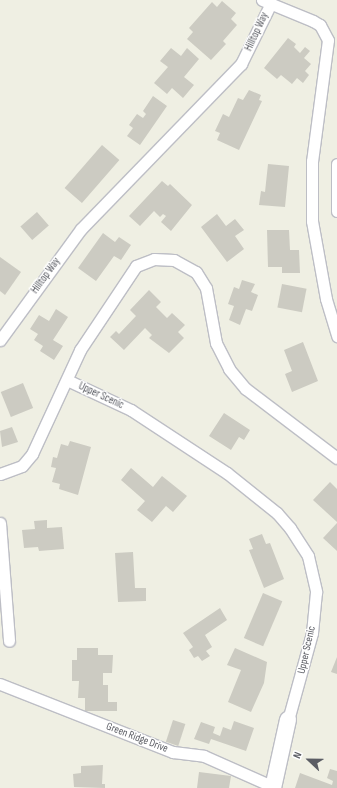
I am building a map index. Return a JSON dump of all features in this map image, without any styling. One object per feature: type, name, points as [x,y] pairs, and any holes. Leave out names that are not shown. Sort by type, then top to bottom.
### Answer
[{"type":"street","name":"Hilltop Way","points":[[0,340],[81,230],[241,64],[267,2],[320,25],[328,40],[312,161],[312,221],[324,292],[337,336]]},
{"type":"street","points":[[337,164],[337,211]]},
{"type":"street","name":"Upper Scenic","points":[[288,720],[312,633],[316,592],[308,556],[290,528],[277,512],[214,464],[131,410],[67,380],[80,350],[136,266],[154,259],[174,260],[196,272],[206,288],[216,344],[229,368],[246,389],[337,458]]},
{"type":"street","points":[[0,474],[22,466],[32,454],[67,380]]},
{"type":"street","points":[[0,523],[9,641]]},
{"type":"street","name":"Green Ridge Drive","points":[[0,684],[173,752],[204,756],[274,787]]},
{"type":"street","points":[[274,787],[288,720]]},
{"type":"building","points":[[222,1],[236,13],[231,19],[237,25],[223,41],[226,44],[211,60],[187,39],[193,32],[189,28],[212,2],[217,7]]},
{"type":"building","points":[[288,38],[296,44],[294,47],[300,53],[305,47],[310,51],[304,58],[311,64],[305,71],[309,75],[303,83],[297,78],[292,84],[281,75],[277,79],[264,68]]},
{"type":"building","points":[[171,48],[181,56],[187,48],[199,59],[184,77],[194,85],[183,98],[172,88],[167,94],[154,83],[168,67],[160,61]]},
{"type":"building","points":[[249,90],[261,95],[259,100],[262,101],[239,150],[217,140],[220,133],[215,131],[223,114],[229,117],[238,98],[243,100]]},
{"type":"building","points":[[153,96],[167,106],[140,145],[127,136],[133,128],[129,125],[137,114],[143,118],[146,114],[143,111]]},
{"type":"building","points":[[102,145],[119,160],[82,203],[65,188]]},
{"type":"building","points":[[268,164],[289,166],[285,207],[259,205],[261,191],[265,192]]},
{"type":"building","points":[[162,181],[168,186],[170,184],[192,205],[171,231],[161,222],[166,216],[163,214],[160,217],[154,211],[140,226],[129,216]]},
{"type":"building","points":[[37,212],[49,226],[32,240],[20,226]]},
{"type":"building","points":[[217,214],[226,226],[235,219],[244,230],[235,236],[244,249],[227,262],[201,227]]},
{"type":"building","points":[[267,230],[289,230],[290,250],[299,250],[300,273],[282,273],[282,267],[268,267]]},
{"type":"building","points":[[103,233],[115,242],[119,237],[131,245],[121,260],[114,256],[96,281],[78,268]]},
{"type":"building","points":[[0,257],[21,272],[5,295],[0,291]]},
{"type":"building","points":[[242,280],[255,284],[251,292],[258,295],[252,311],[246,309],[240,325],[229,320],[234,306],[228,304],[234,287],[239,289]]},
{"type":"building","points":[[282,284],[307,289],[302,312],[277,308]]},
{"type":"building","points":[[149,290],[161,302],[156,307],[167,318],[172,313],[185,325],[178,332],[184,338],[169,353],[149,338],[152,335],[145,328],[124,350],[110,337],[116,331],[119,334],[136,316],[130,310]]},
{"type":"building","points":[[56,309],[68,317],[53,340],[63,346],[54,360],[40,351],[43,346],[34,340],[38,334],[30,329],[39,315],[49,321]]},
{"type":"building","points":[[303,342],[318,381],[292,392],[285,374],[292,371],[284,350]]},
{"type":"building","points":[[23,383],[33,408],[11,417],[1,392]]},
{"type":"building","points":[[224,413],[250,430],[244,440],[239,437],[231,450],[209,436]]},
{"type":"building","points":[[12,427],[18,442],[2,447],[0,431]]},
{"type":"building","points":[[70,441],[91,447],[78,495],[59,489],[60,484],[52,482],[56,468],[51,467],[53,457],[57,458],[61,444],[68,446]]},
{"type":"building","points":[[131,468],[153,487],[162,476],[187,496],[173,512],[166,506],[152,522],[137,510],[145,501],[121,480]]},
{"type":"building","points":[[330,482],[337,489],[337,522],[313,500]]},
{"type":"building","points":[[47,520],[47,528],[62,527],[64,549],[39,551],[38,547],[24,548],[22,530],[35,529],[34,521]]},
{"type":"building","points":[[337,523],[337,551],[323,538]]},
{"type":"building","points":[[262,534],[266,544],[270,543],[284,579],[264,588],[249,550],[253,549],[249,539]]},
{"type":"building","points":[[133,552],[135,588],[146,588],[146,601],[118,602],[115,553]]},
{"type":"building","points":[[263,593],[282,601],[263,646],[244,638]]},
{"type":"building","points":[[220,608],[227,620],[205,635],[212,647],[206,651],[210,656],[202,661],[198,656],[194,658],[189,650],[193,647],[183,633]]},
{"type":"building","points":[[77,648],[98,648],[98,655],[113,655],[112,673],[103,673],[103,685],[108,685],[108,702],[117,702],[117,711],[85,711],[85,698],[78,698],[79,681],[72,681],[72,660],[77,660]]},
{"type":"building","points":[[235,648],[267,662],[264,683],[251,712],[228,702],[241,670],[227,665]]},
{"type":"building","points":[[337,657],[337,674],[331,672]]},
{"type":"building","points":[[173,720],[185,724],[178,746],[166,742]]},
{"type":"building","points":[[234,721],[254,728],[246,751],[211,739],[209,744],[194,739],[201,722],[215,727],[213,733],[220,736],[223,727],[231,730]]},
{"type":"building","points":[[103,765],[102,784],[105,784],[105,788],[74,787],[73,774],[81,773],[81,766]]},
{"type":"building","points":[[330,769],[337,771],[337,788],[295,788],[300,773],[332,785],[333,781],[327,778]]},
{"type":"building","points":[[199,772],[231,776],[229,788],[197,788]]}]
